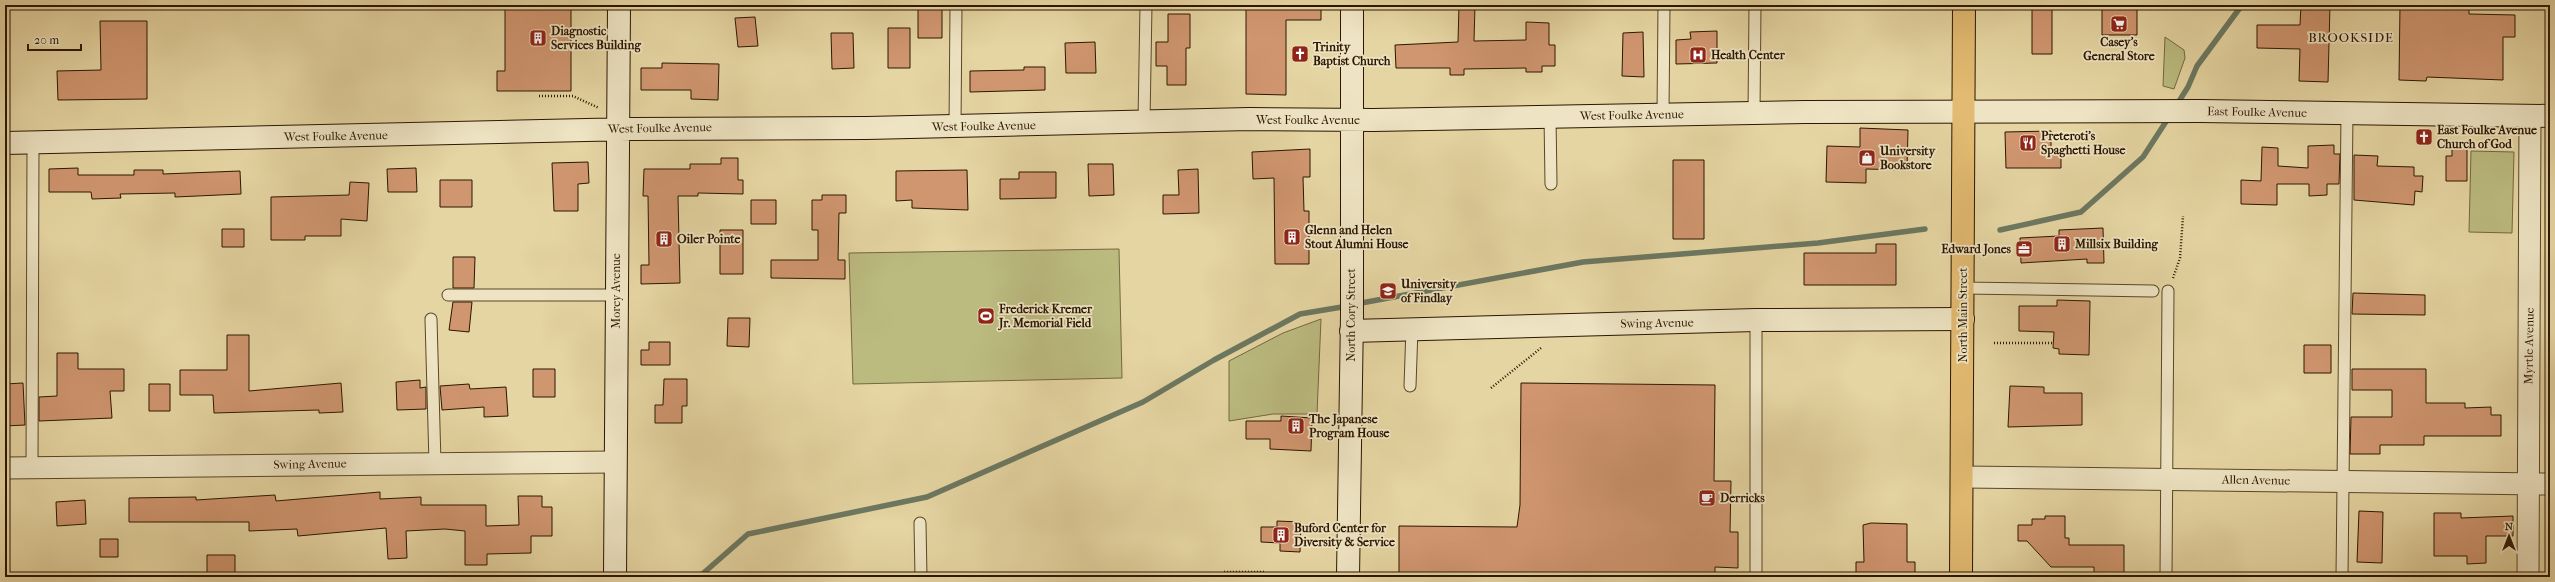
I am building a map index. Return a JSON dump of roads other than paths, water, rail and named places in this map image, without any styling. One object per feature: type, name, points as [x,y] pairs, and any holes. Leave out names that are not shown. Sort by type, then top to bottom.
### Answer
[{"type":"main road","name":"North Main Street","points":[[1962,577],[1964,5]]},
{"type":"street","name":"Morey Avenue","points":[[615,577],[619,5]]},
{"type":"street","name":"North Cory Street","points":[[1348,577],[1351,323],[1352,5]]},
{"type":"street","name":"West Foulke Avenue","points":[[5,143],[618,129],[955,127],[1144,122],[1963,110]]},
{"type":"street","name":"East Foulke Avenue","points":[[1963,110],[2201,111],[2540,116]]},
{"type":"street","name":"Myrtle Avenue","points":[[2528,577],[2528,484],[2540,116]]},
{"type":"street","name":"Swing Avenue","points":[[1351,323],[1412,328],[1756,320],[1963,319]]},
{"type":"street","name":"Swing Avenue","points":[[5,468],[616,462]]},
{"type":"street","name":"Allen Avenue","points":[[1962,477],[2168,478],[2550,484]]},
{"type":"lane","points":[[955,127],[956,5]]},
{"type":"lane","points":[[1144,122],[1146,5]]},
{"type":"lane","points":[[1663,114],[1664,5]]},
{"type":"lane","points":[[1754,113],[1755,5]]},
{"type":"lane","points":[[2342,577],[2347,113]]},
{"type":"lane","points":[[1550,116],[1551,184]]},
{"type":"lane","points":[[32,468],[33,142]]},
{"type":"lane","points":[[1963,288],[2153,291]]},
{"type":"lane","points":[[2166,577],[2168,478],[2168,291]]},
{"type":"lane","points":[[448,295],[616,295]]},
{"type":"lane","points":[[431,319],[434,463]]},
{"type":"lane","points":[[1756,320],[1756,577]]},
{"type":"lane","points":[[1410,386],[1412,328]]},
{"type":"lane","points":[[920,523],[921,577]]},
{"type":"waterway","points":[[2176,106],[2188,87],[2197,66],[2242,5]]},
{"type":"waterway","points":[[2000,230],[2081,212],[2143,157],[2169,117]]},
{"type":"waterway","points":[[1356,304],[1583,262],[1818,243],[1925,229]]},
{"type":"waterway","points":[[699,577],[748,534],[927,497],[1143,402],[1214,360],[1300,314],[1348,306]]},
{"type":"place","name":"Casey's General Store","points":[[2119,24]]},
{"type":"place","name":"Diagnostic Services Building","points":[[538,38]]},
{"type":"place","name":"Trinity Baptist Church","points":[[1300,54]]},
{"type":"place","name":"Health Center","points":[[1698,55]]},
{"type":"place","name":"East Foulke Avenue Church of God","points":[[2424,137]]},
{"type":"place","name":"Preteroti's Spaghetti House","points":[[2028,143]]},
{"type":"place","name":"University Bookstore","points":[[1867,158]]},
{"type":"place","name":"Glenn and Helen Stout Alumni House","points":[[1292,237]]},
{"type":"place","name":"Oiler Pointe","points":[[664,239]]},
{"type":"place","name":"Millsix Building","points":[[2062,244]]},
{"type":"place","name":"Edward Jones","points":[[2024,249]]},
{"type":"place","name":"University of Findlay","points":[[1388,291]]},
{"type":"place","name":"Frederick Kremer Jr. Memorial Field","points":[[986,316]]},
{"type":"place","name":"The Japanese Program House","points":[[1296,426]]},
{"type":"place","name":"Derricks","points":[[1707,498]]},
{"type":"place","name":"Buford Center for Diversity & Service","points":[[1281,535]]},
{"type":"district","name":"BROOKSIDE","points":[[2351,37]]}]
